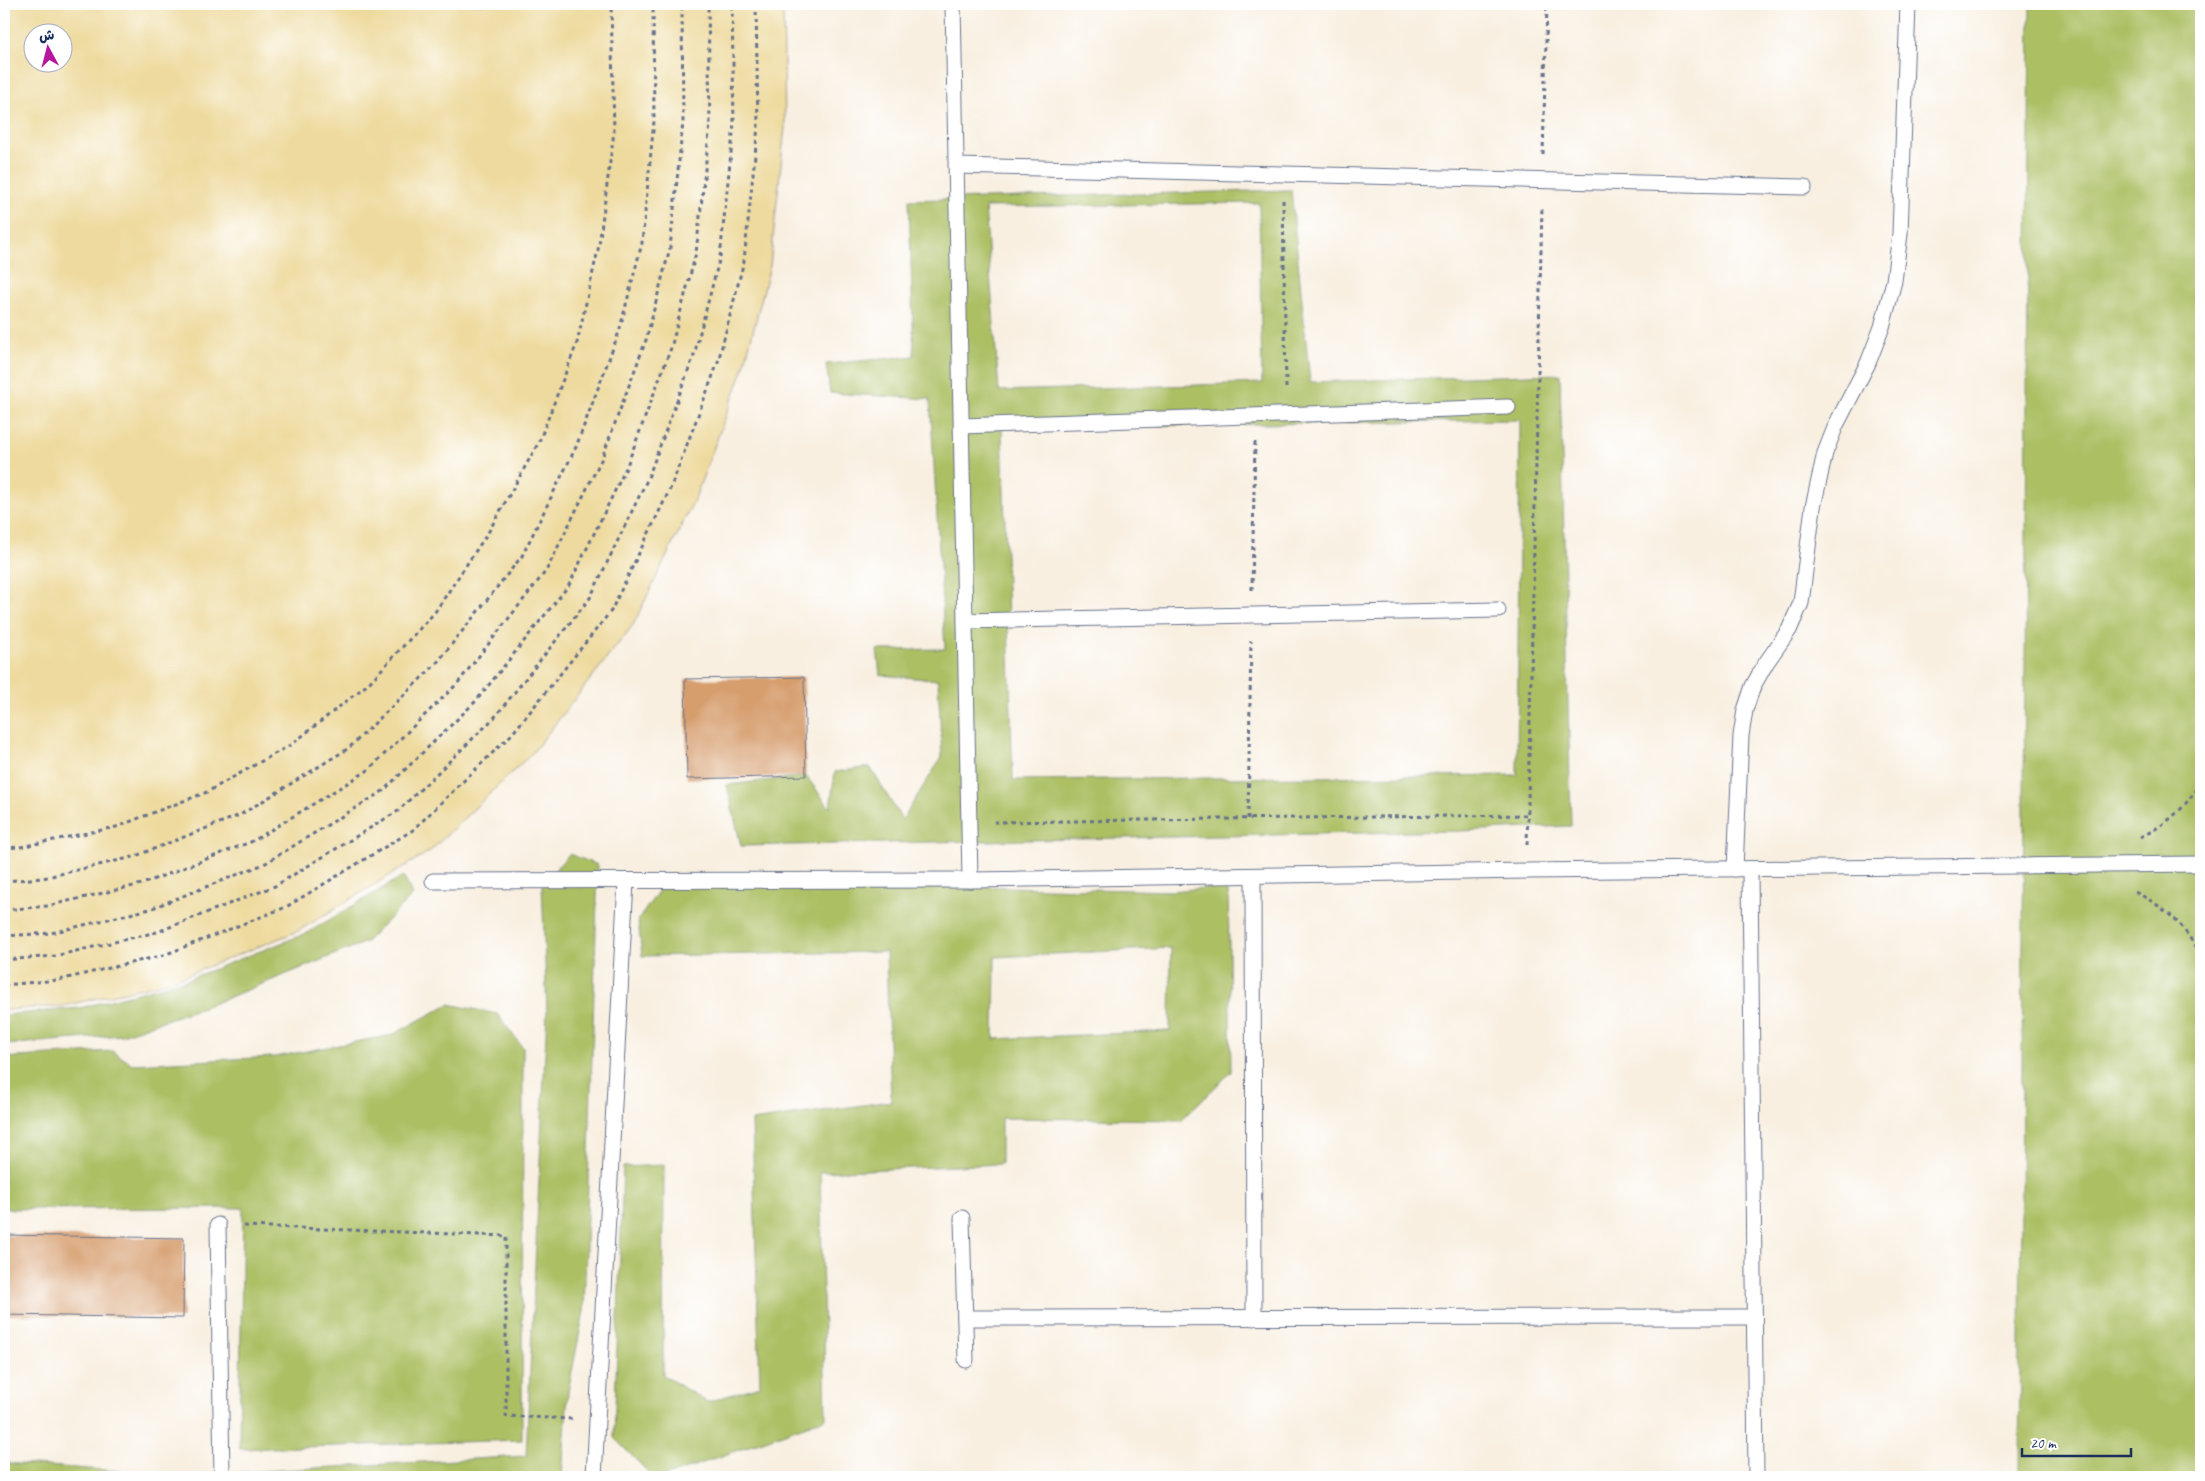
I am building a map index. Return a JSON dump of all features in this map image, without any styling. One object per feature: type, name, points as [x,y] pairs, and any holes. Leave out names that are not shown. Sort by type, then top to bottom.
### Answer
[{"type":"lane","points":[[953,4],[970,880]]},
{"type":"lane","points":[[1756,1477],[1754,1317],[1742,869],[1741,736],[1745,710],[1753,686],[1766,663],[1789,630],[1801,603],[1813,507],[1825,453],[1836,425],[1868,363],[1882,326],[1894,281],[1900,234],[1908,4]]},
{"type":"lane","points":[[957,166],[1804,187]]},
{"type":"lane","points":[[962,426],[1508,407]]},
{"type":"lane","points":[[965,621],[1498,610]]},
{"type":"lane","points":[[433,881],[970,880],[1527,870],[2201,864]]},
{"type":"lane","points":[[1253,876],[1254,1318]]},
{"type":"lane","points":[[594,1477],[626,881]]},
{"type":"lane","points":[[962,1218],[966,1360]]},
{"type":"lane","points":[[218,1225],[222,1477]]},
{"type":"lane","points":[[965,1318],[1754,1317]]},
{"type":"path","points":[[4,848],[20,847],[116,827],[207,792],[300,738],[368,684],[435,612],[489,532],[539,442],[576,343],[599,245],[614,132],[611,4]]},
{"type":"path","points":[[4,881],[43,878],[133,856],[240,815],[349,748],[436,664],[522,556],[576,447],[619,332],[642,243],[654,121],[653,4]]},
{"type":"path","points":[[4,910],[47,906],[142,884],[253,841],[367,771],[457,684],[546,571],[605,449],[646,340],[670,248],[683,122],[682,4]]},
{"type":"path","points":[[4,936],[51,932],[150,909],[264,864],[383,791],[476,701],[569,585],[626,468],[671,348],[696,253],[710,124],[708,4]]},
{"type":"path","points":[[4,960],[55,956],[157,932],[275,886],[398,811],[494,718],[590,598],[648,478],[694,355],[720,257],[734,124],[732,4]]},
{"type":"path","points":[[4,985],[59,980],[164,955],[286,907],[413,830],[512,734],[611,611],[674,478],[718,362],[744,261],[758,126],[756,4]]},
{"type":"path","points":[[1527,870],[1547,4]]},
{"type":"path","points":[[1282,174],[1286,414]]},
{"type":"path","points":[[969,823],[1528,815]]},
{"type":"path","points":[[218,1225],[506,1236],[506,1416],[597,1420]]},
{"type":"green space","points":[[2030,4],[2201,4],[2201,1477],[2019,1477]]},
{"type":"green space","points":[[1291,190],[1310,382],[1560,374],[1571,826],[1460,831],[741,846],[727,785],[806,776],[830,808],[835,772],[870,767],[902,820],[942,757],[938,680],[880,675],[877,650],[945,649],[930,399],[830,393],[826,364],[914,356],[909,200]],"holes":[[[1259,203],[1262,383],[999,391],[985,207]],[[1520,420],[1517,775],[1013,780],[1002,428]]]},
{"type":"green space","points":[[569,854],[598,865],[584,1311],[568,1392],[562,1477],[231,1477],[230,1473],[526,1456],[547,1012],[542,885]]},
{"type":"green space","points":[[403,876],[413,895],[366,942],[215,1003],[122,1035],[4,1045],[4,1015],[80,1008],[186,980],[307,933]]},
{"type":"green space","points":[[667,879],[1172,891],[1228,886],[1231,1072],[1181,1120],[1001,1118],[1001,1164],[820,1172],[826,1418],[664,1477],[653,1477],[614,1438],[623,1167],[664,1165],[663,1375],[707,1402],[760,1386],[752,1121],[891,1101],[886,952],[642,956],[638,920]],"holes":[[[1171,948],[1170,1031],[994,1039],[995,957]]]},
{"type":"green space","points":[[449,1004],[497,1014],[523,1048],[522,1440],[239,1449],[243,1208],[4,1209],[4,1058],[112,1051],[132,1064],[275,1057],[392,1035]]},
{"type":"green space","points":[[4,1463],[202,1477],[4,1477]]},
{"type":"sand","points":[[4,4],[783,4],[785,127],[770,266],[743,370],[695,498],[633,625],[533,752],[430,851],[298,931],[172,981],[63,1006],[4,1010]]},
{"type":"building","points":[[804,677],[806,776],[687,779],[685,679]]},
{"type":"building","points":[[4,1235],[184,1238],[183,1318],[4,1315]]}]
